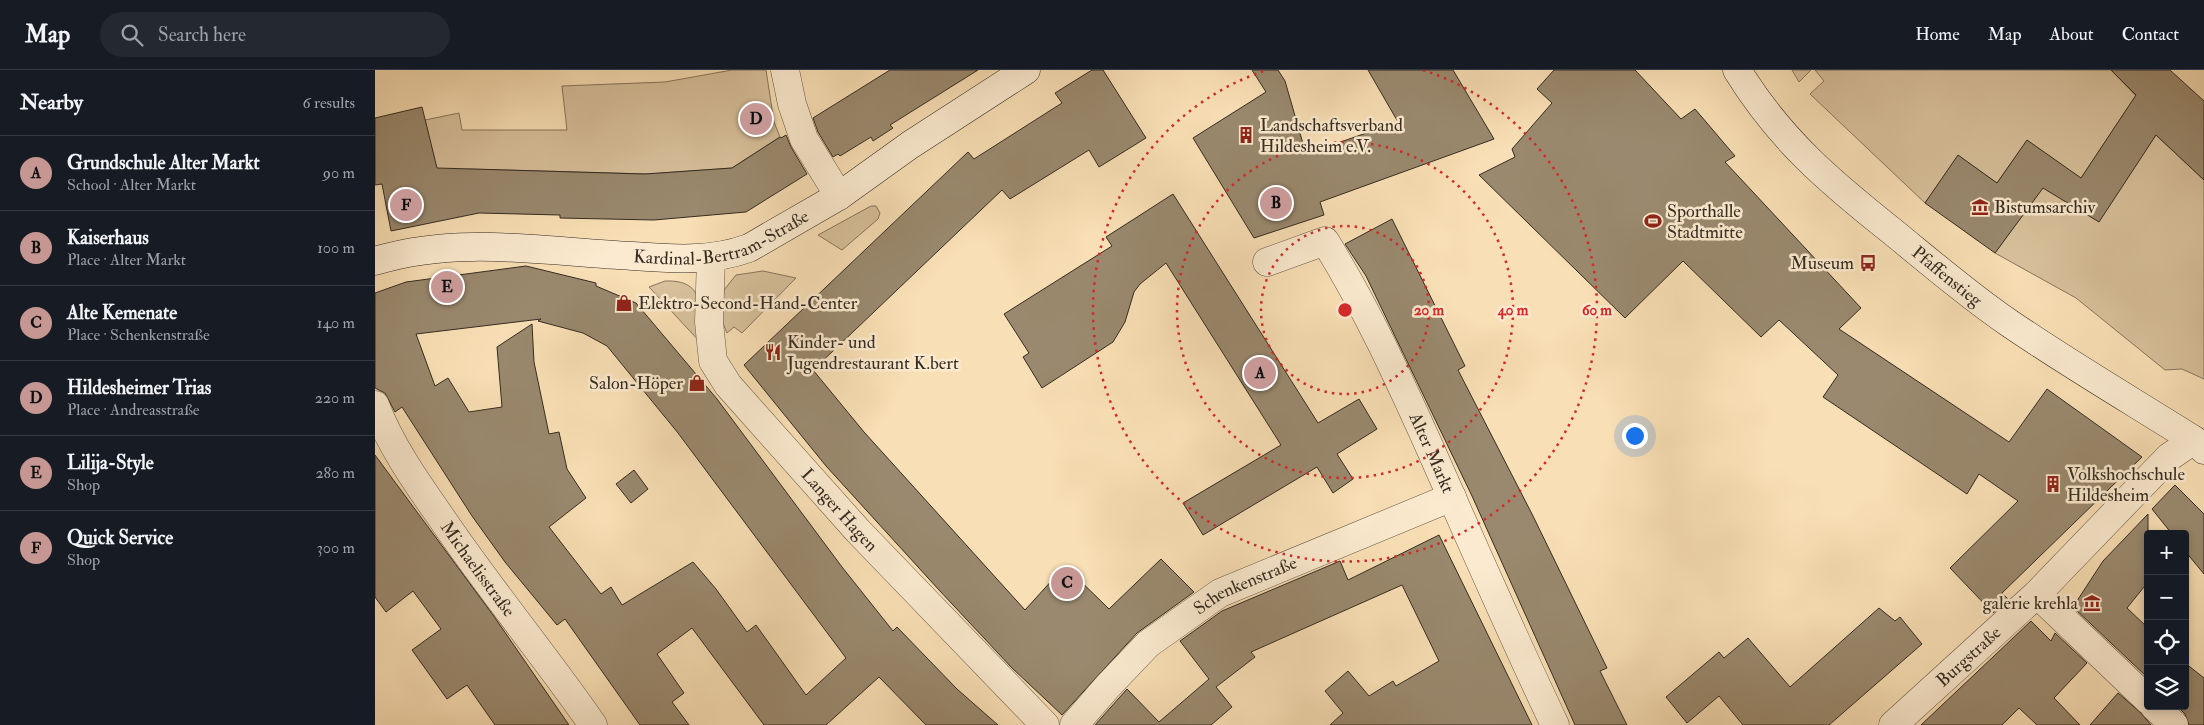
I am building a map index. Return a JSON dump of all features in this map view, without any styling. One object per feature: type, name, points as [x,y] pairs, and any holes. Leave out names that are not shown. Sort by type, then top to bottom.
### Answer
[{"type":"street","points":[[785,70],[793,104],[805,140],[839,196]]},
{"type":"street","name":"Kardinal-Bertram-Straße","points":[[375,261],[411,253],[457,248],[505,248],[675,259],[711,258],[749,248],[839,196],[910,145],[1026,70]]},
{"type":"street","name":"Pfaffenstieg","points":[[1737,70],[1769,118],[1787,140],[1845,194],[1940,271],[2030,337],[2199,445]]},
{"type":"street","name":"Alter Markt","points":[[1267,262],[1325,241],[1350,281],[1387,355],[1452,497],[1504,618],[1555,725]]},
{"type":"street","name":"Langer Hagen","points":[[711,258],[709,322],[713,361],[728,385],[858,531],[1045,725]]},
{"type":"street","name":"Michaelisstraße","points":[[375,405],[384,428],[411,474],[455,539],[593,725]]},
{"type":"street","name":"Burgstraße","points":[[1893,725],[2037,594],[2169,457],[2199,445]]},
{"type":"street","name":"Schenkenstraße","points":[[1074,725],[1148,644],[1220,593],[1452,497]]},
{"type":"street","points":[[2037,594],[2144,696]]},
{"type":"street","points":[[2158,710],[2174,725]]},
{"type":"shaded area","points":[[732,70],[766,70],[774,122],[780,137],[732,168],[648,174],[469,169],[421,179],[435,163],[425,120],[459,113],[462,130],[567,130],[562,86],[665,82]]},
{"type":"shaded area","points":[[1792,70],[1811,70],[1799,82]]},
{"type":"shaded area","points":[[1815,70],[2111,70],[2136,96],[2066,202],[2156,135],[2204,180],[2204,379],[2182,369],[2165,370],[2076,298],[1995,253],[2059,163],[2027,141],[1997,183],[1958,156],[1925,203],[1810,94],[1824,81]]},
{"type":"shaded area","points":[[871,206],[876,206],[880,213],[878,219],[842,250],[818,235]]},
{"type":"shaded area","points":[[763,271],[796,278],[742,333],[734,327],[727,333],[721,318],[724,290],[736,275]]},
{"type":"shaded area","points":[[665,281],[688,285],[695,292],[699,299],[700,309],[700,342],[649,287]]},
{"type":"building","points":[[890,70],[978,70],[890,125],[893,128],[873,141],[871,137],[840,156],[838,154],[833,157],[818,132],[813,118]]},
{"type":"building","points":[[1092,70],[1103,70],[1146,138],[1099,167],[1089,150],[1010,199],[1002,190],[813,370],[864,432],[1025,610],[1065,566],[1109,609],[1161,559],[1194,592],[1137,633],[1062,715],[1012,668],[826,466],[744,365],[968,152],[974,159],[1062,103],[1055,93]]},
{"type":"building","points":[[1252,70],[1278,70],[1285,81],[1306,154],[1398,122],[1368,70],[1453,70],[1494,139],[1320,202],[1324,215],[1254,238],[1193,138],[1266,92]]},
{"type":"building","name":"Sporthalle Stadtmitte","points":[[1554,70],[1635,70],[1681,119],[1695,109],[1735,156],[1725,162],[1861,308],[1839,329],[2009,442],[2047,389],[2142,457],[2002,593],[2008,599],[1993,613],[1950,568],[2018,501],[1979,474],[1967,494],[1823,397],[1838,375],[1779,320],[1761,337],[1683,261],[1625,318],[1479,175],[1515,157],[1512,149],[1552,103],[1537,89]]},
{"type":"building","points":[[2111,70],[2170,70],[2204,101],[2204,180],[2156,135],[2099,222],[2043,188],[1995,253],[1925,203],[1958,155],[1997,183],[2027,140],[2081,178],[2136,95]]},
{"type":"building","points":[[422,107],[437,168],[645,174],[732,168],[786,135],[807,174],[746,212],[654,220],[560,218],[560,215],[479,213],[391,231],[382,184],[375,185],[375,118]]},
{"type":"building","points":[[1173,194],[1318,423],[1359,399],[1377,429],[1337,454],[1353,479],[1333,493],[1317,467],[1203,535],[1183,503],[1281,445],[1166,263],[1140,284],[1134,292],[1125,322],[1113,342],[1042,388],[1023,357],[1029,353],[1004,314],[1112,246],[1106,237]]},
{"type":"building","points":[[1392,219],[1465,366],[1458,370],[1533,516],[1607,668],[1600,671],[1627,725],[1575,725],[1472,496],[1366,276],[1345,244]]},
{"type":"building","points":[[526,266],[596,283],[596,286],[636,303],[717,399],[842,567],[893,631],[897,627],[957,689],[998,725],[926,725],[879,677],[826,725],[764,725],[692,628],[657,654],[684,693],[672,702],[689,725],[640,725],[565,619],[557,625],[505,562],[472,516],[402,407],[395,412],[385,393],[375,388],[375,293],[406,282]],"holes":[[[541,319],[538,321],[583,333],[607,346],[678,433],[846,658],[806,695],[756,625],[747,632],[716,589],[693,562],[622,605],[611,587],[601,594],[549,527],[586,498],[567,469],[559,432],[549,434],[534,362],[532,324],[497,347],[502,407],[469,412],[448,378],[435,386],[416,334]]]},
{"type":"building","points":[[375,455],[493,615],[569,725],[495,725],[467,685],[447,699],[412,650],[441,629],[413,591],[386,612],[375,597]]},
{"type":"building","points":[[634,470],[648,489],[631,503],[616,484]]},
{"type":"building","points":[[2175,485],[2204,514],[2204,574],[2189,556],[2189,530],[2169,530],[2152,509]]},
{"type":"building","points":[[2148,514],[2148,530],[2144,530],[2144,587],[2127,608],[2144,624],[2144,674],[2073,607],[2103,561]]},
{"type":"building","points":[[1439,535],[1532,725],[1330,725],[1343,713],[1325,691],[1348,671],[1369,696],[1393,681],[1396,686],[1439,661],[1402,585],[1251,652],[1255,657],[1216,687],[1232,707],[1211,725],[1095,725],[1127,689],[1159,722],[1209,679],[1180,641],[1222,611],[1340,561],[1348,580]]},
{"type":"building","points":[[1879,608],[1895,621],[1900,617],[1922,644],[1829,725],[1743,725],[1719,696],[1687,723],[1666,697],[1719,652],[1724,658],[1748,638],[1790,687]]},
{"type":"building","points":[[2031,621],[2051,641],[2055,633],[2087,663],[2054,698],[2080,725],[2037,725],[2019,708],[2002,725],[1921,725]]},
{"type":"building","points":[[2189,666],[2204,678],[2204,725],[2189,725],[2185,714],[2181,710],[2189,710]]},
{"type":"building","points":[[2118,693],[2141,713],[2151,725],[2090,725]]},
{"type":"place","name":"Hildesheimer Trias","points":[[756,119]]},
{"type":"place","name":"Landschaftsverband Hildesheim e.V.","points":[[1246,135]]},
{"type":"place","name":"Kaiserhaus","points":[[1276,203]]},
{"type":"place","name":"Quick Service","points":[[406,205]]},
{"type":"place","name":"Bistumsarchiv","points":[[1980,207]]},
{"type":"place","name":"Sporthalle Stadtmitte","points":[[1653,221]]},
{"type":"place","name":"Museum","points":[[1868,263]]},
{"type":"place","name":"Lilija-Style","points":[[447,287]]},
{"type":"place","name":"Elektro-Second-Hand-Center","points":[[624,303]]},
{"type":"place","name":"Kinder- und Jugendrestaurant K.bert","points":[[773,352]]},
{"type":"place","name":"Grundschule Alter Markt","points":[[1260,373]]},
{"type":"place","name":"Salon-Höper","points":[[697,383]]},
{"type":"place","name":"Volkshochschule Hildesheim","points":[[2053,484]]},
{"type":"place","name":"Alte Kemenate","points":[[1067,583]]},
{"type":"place","name":"galerie krehla","points":[[2092,603]]}]
